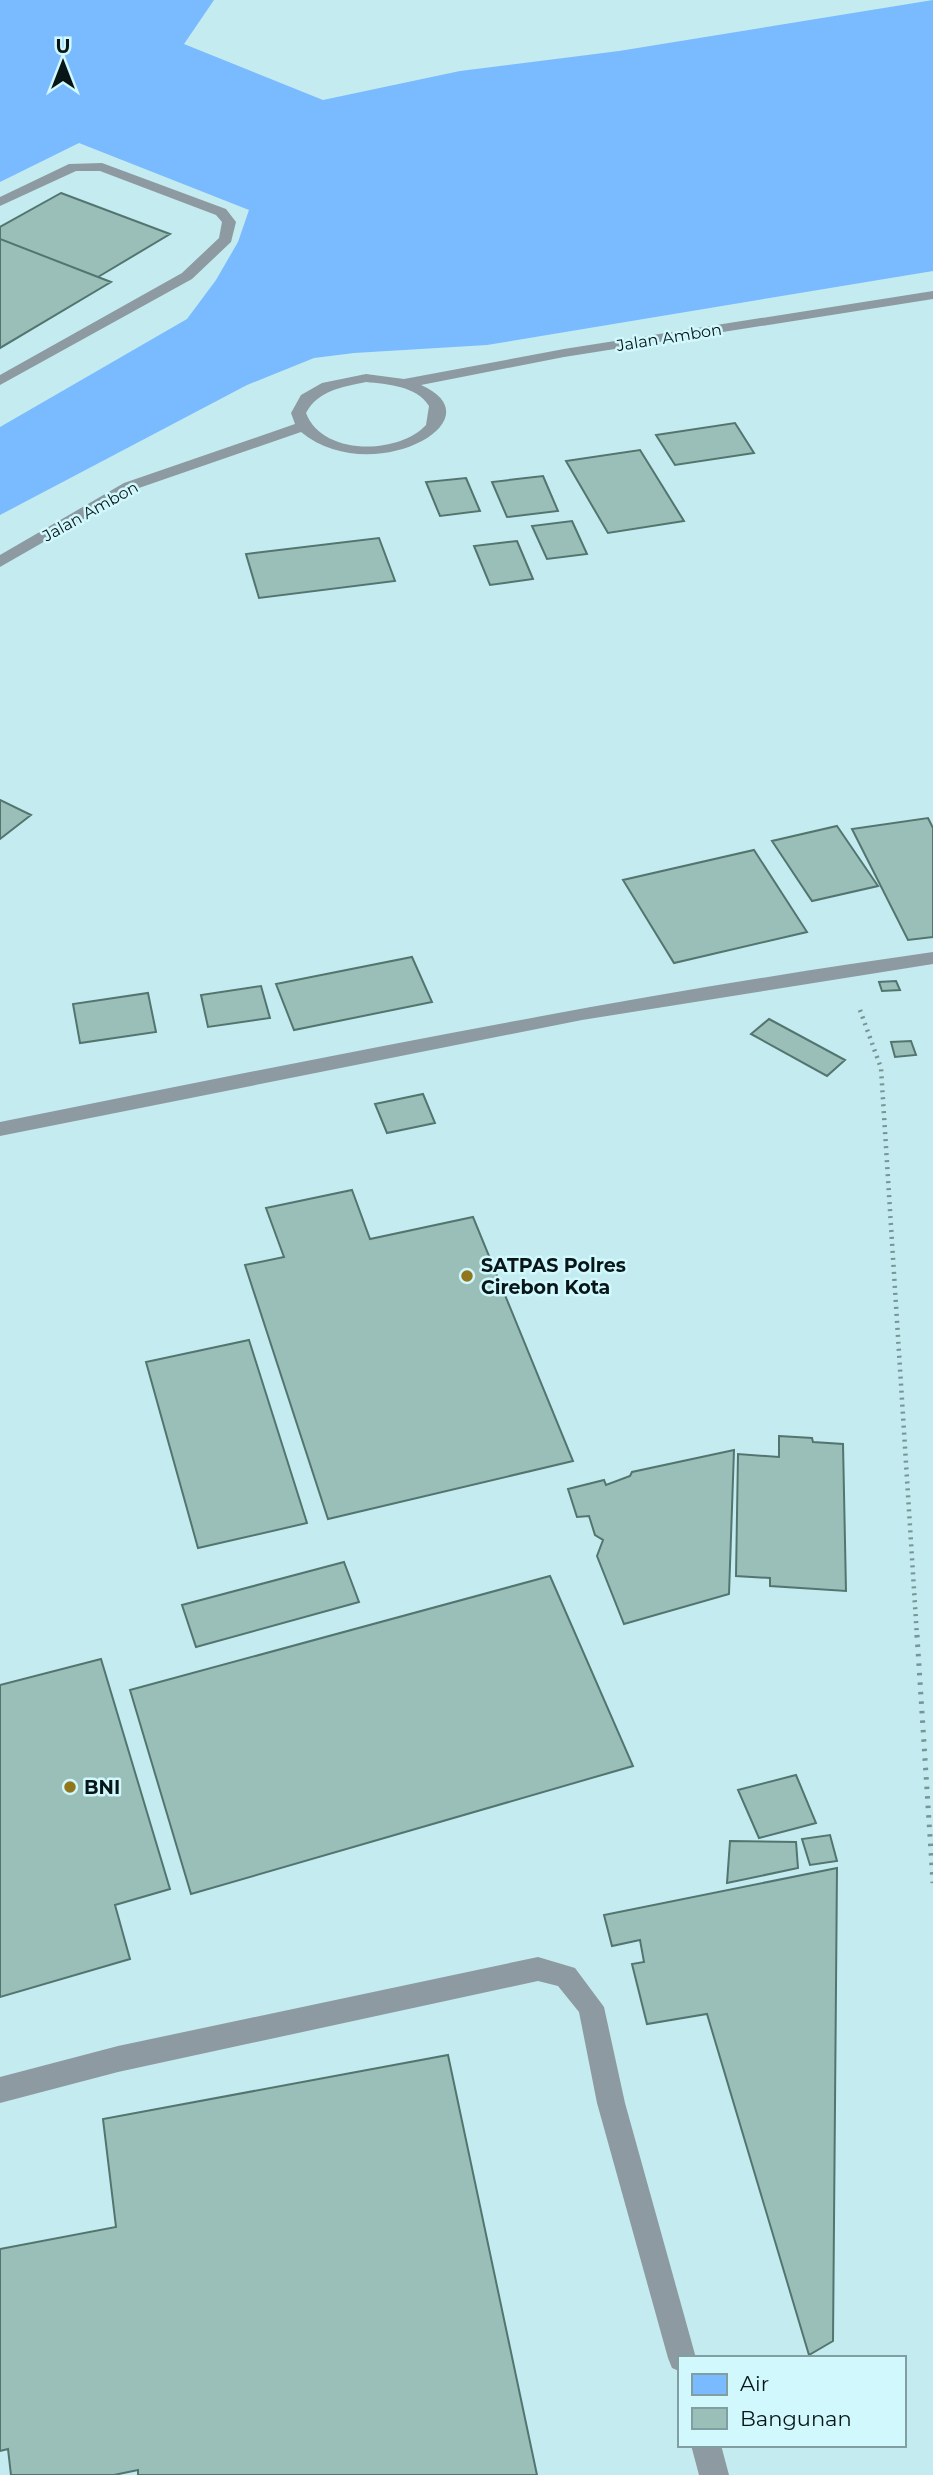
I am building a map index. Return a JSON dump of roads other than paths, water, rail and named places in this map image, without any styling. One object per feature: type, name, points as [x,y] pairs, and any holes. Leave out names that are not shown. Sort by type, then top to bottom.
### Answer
[{"type":"lane","points":[[0,202],[74,167],[102,167],[221,212],[229,222],[226,239],[187,276],[0,381]]},
{"type":"lane","name":"Jalan Ambon","points":[[407,383],[564,353],[933,295]]},
{"type":"lane","points":[[366,378],[407,383],[433,400],[438,412],[435,423],[426,434],[411,443],[392,449],[348,450],[312,438],[302,427],[298,416],[301,405],[310,394],[325,386],[366,378]]},
{"type":"lane","name":"Jalan Ambon","points":[[0,562],[130,486],[302,427]]},
{"type":"lane","points":[[0,1129],[469,1035],[845,970],[933,958]]},
{"type":"lane","points":[[0,2090],[118,2059],[538,1969],[566,1976],[591,2007],[611,2102],[681,2356]]},
{"type":"lane","points":[[707,2447],[714,2475]]},
{"type":"water","points":[[0,0],[214,0],[184,44],[323,100],[460,71],[619,51],[933,0],[933,271],[487,345],[314,358],[247,385],[0,515],[0,427],[187,319],[216,280],[238,242],[249,210],[79,143],[0,182]]},
{"type":"place","name":"SATPAS Polres Cirebon Kota","points":[[467,1276]]},
{"type":"place","name":"BNI","points":[[70,1787]]}]
